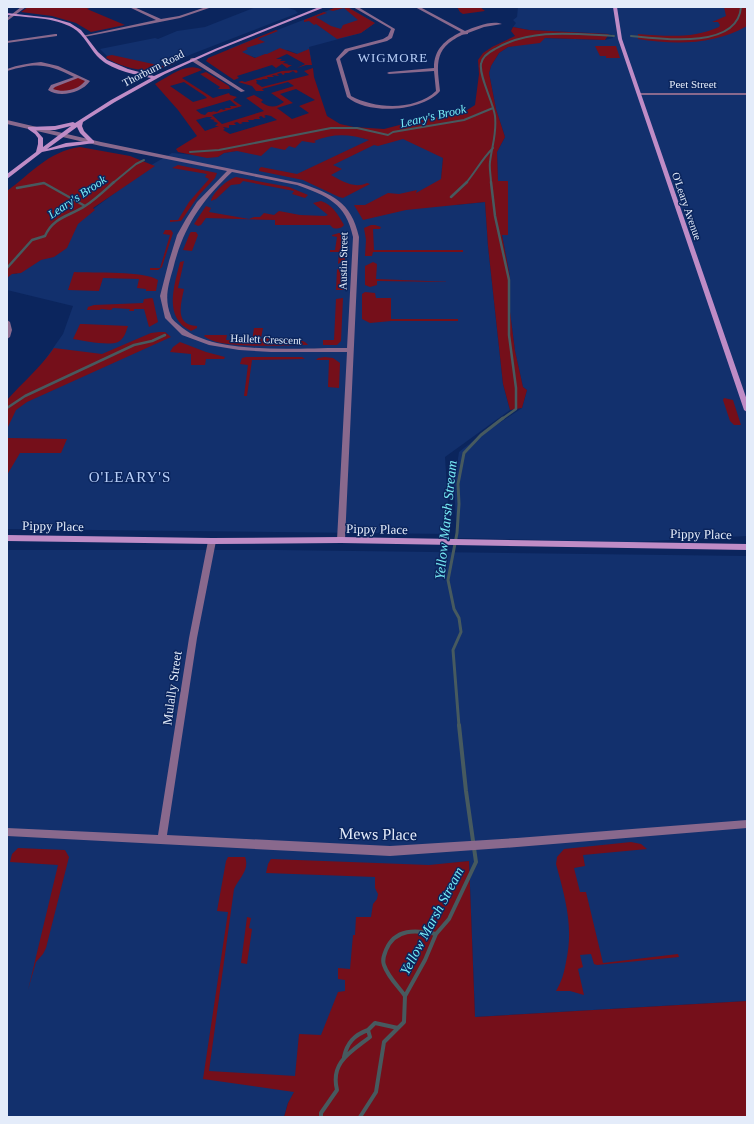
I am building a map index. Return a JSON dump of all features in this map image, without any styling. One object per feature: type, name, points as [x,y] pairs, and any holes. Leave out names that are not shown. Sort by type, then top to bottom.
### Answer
[{"type":"street","points":[[7,20],[24,7]]},
{"type":"street","points":[[131,7],[161,21]]},
{"type":"street","points":[[84,36],[187,16],[210,7]]},
{"type":"street","name":"Thorburn Road","points":[[7,176],[81,121],[114,100],[155,78],[192,59],[323,7]]},
{"type":"street","points":[[355,7],[393,30],[390,37],[385,40],[353,48],[340,55],[338,59],[349,97],[360,104],[377,107],[416,104],[432,98],[438,91],[436,59],[439,50],[449,41],[466,33],[483,26],[500,24]]},
{"type":"street","points":[[417,7],[466,33]]},
{"type":"street","name":"O'Leary Avenue","points":[[615,7],[620,39],[747,410]]},
{"type":"street","points":[[7,14],[64,23],[78,29],[99,55],[105,60],[121,68],[155,78]]},
{"type":"street","points":[[7,42],[55,35]]},
{"type":"street","points":[[192,59],[242,91]]},
{"type":"street","points":[[7,70],[26,64],[40,63],[59,67],[88,81],[88,84],[64,93],[55,93],[50,90],[53,86],[77,77]]},
{"type":"street","points":[[389,73],[436,69]]},
{"type":"street","name":"Peet Street","points":[[639,94],[747,94]]},
{"type":"street","points":[[30,128],[55,128],[69,126],[81,121]]},
{"type":"street","points":[[81,121],[79,126],[81,131],[92,142]]},
{"type":"street","name":"Austin Street","points":[[7,122],[60,136],[298,184],[331,198],[339,203],[349,215],[354,222],[356,237],[341,540]]},
{"type":"street","points":[[30,128],[38,133],[41,139],[41,145],[35,155]]},
{"type":"street","points":[[35,155],[66,144],[92,142]]},
{"type":"street","name":"Hallett Crescent","points":[[231,170],[204,196],[184,227],[176,246],[163,296],[165,312],[169,320],[182,332],[191,337],[202,342],[225,348],[250,350],[350,350]]},
{"type":"street","points":[[7,322],[9,330],[7,337]]},
{"type":"street","name":"Pippy Place","points":[[7,538],[212,541],[341,540],[747,547]]},
{"type":"street","name":"Mulally Street","points":[[162,839],[193,638],[212,541]]},
{"type":"street","name":"Mews Place","points":[[7,832],[390,851],[428,850],[537,842],[747,824]]},
{"type":"shaded area","points":[[28,7],[92,7],[87,9],[125,25],[91,32],[76,23],[52,16],[21,12]]},
{"type":"shaded area","points":[[256,7],[284,7],[295,10],[298,13],[192,54],[156,71],[145,71],[114,62],[106,58],[107,56],[100,49],[155,38],[158,39],[177,31],[205,27]]},
{"type":"shaded area","points":[[337,7],[348,7],[375,23],[361,33],[309,47],[311,59],[287,50],[263,60],[228,49]]},
{"type":"shaded area","points":[[337,7],[349,8],[375,23],[361,33],[337,39],[316,24],[314,25],[309,21],[304,22],[304,20],[324,12],[327,13],[316,17],[331,26],[341,29],[343,25],[358,20],[344,8],[333,11],[329,10]]},
{"type":"shaded area","points":[[457,7],[480,7],[485,11],[463,14]]},
{"type":"shaded area","points":[[518,7],[747,7],[747,536],[634,542],[457,538],[454,485],[459,452],[481,435],[522,408],[527,390],[523,387],[515,351],[510,312],[510,277],[502,235],[508,235],[507,181],[498,181],[497,152],[505,137],[496,109],[489,73],[491,66],[499,53],[508,47],[545,38],[605,40],[613,38],[612,34],[529,30],[513,27],[516,23],[513,20],[517,17]]},
{"type":"shaded area","points":[[724,7],[747,7],[747,26],[721,37],[694,42],[680,43],[638,39],[638,34],[679,36],[709,31],[719,27],[720,25],[718,22],[712,22],[726,16]]},
{"type":"shaded area","points":[[513,27],[529,30],[609,34],[605,40],[545,38],[540,43],[508,47],[499,53],[491,66],[489,73],[496,109],[505,137],[497,152],[498,181],[508,181],[508,235],[502,235],[510,277],[510,312],[515,351],[523,387],[527,390],[522,408],[510,410],[503,384],[488,246],[485,202],[406,210],[363,220],[354,205],[365,205],[388,193],[399,194],[417,190],[416,193],[441,179],[443,158],[403,139],[378,146],[374,145],[333,165],[342,169],[331,175],[339,180],[353,185],[370,184],[343,198],[303,180],[259,171],[259,169],[261,167],[297,174],[369,140],[355,136],[342,135],[321,138],[314,141],[316,142],[314,143],[302,141],[295,148],[289,146],[285,150],[271,147],[261,156],[237,151],[224,153],[218,157],[207,158],[178,152],[176,149],[197,136],[178,110],[155,84],[184,69],[191,67],[202,70],[182,78],[213,98],[229,93],[230,95],[237,97],[233,100],[242,106],[212,115],[222,124],[264,111],[246,98],[254,95],[263,100],[261,102],[270,106],[275,106],[284,102],[271,93],[294,86],[288,82],[262,89],[264,91],[256,91],[252,86],[238,82],[245,82],[282,71],[296,70],[298,72],[296,73],[293,71],[284,73],[285,74],[283,75],[281,73],[277,74],[279,76],[272,75],[274,77],[256,80],[256,83],[262,87],[309,75],[304,71],[313,68],[314,77],[327,116],[340,124],[354,127],[384,129],[419,120],[461,114],[475,105],[479,74],[478,60],[483,53],[492,47],[515,36],[511,31]],"holes":[[[184,82],[207,98],[193,102],[170,86]],[[296,89],[315,100],[299,106],[309,113],[292,119],[277,108],[293,103],[280,94]],[[230,100],[237,106],[230,106],[231,108],[224,108],[226,109],[221,109],[217,112],[208,112],[205,115],[196,110]],[[261,116],[264,118],[266,117],[264,116],[271,116],[277,120],[230,134],[223,130],[225,129],[223,127],[229,128],[229,125],[236,125],[234,123],[237,122],[240,124],[243,123],[241,122],[249,122],[248,120],[260,119],[259,117]],[[212,117],[210,119],[215,120],[213,121],[218,123],[215,126],[219,126],[205,131],[196,120]]]},
{"type":"shaded area","points":[[276,30],[278,31],[258,39],[265,42],[246,48],[248,49],[242,52],[255,58],[280,48],[297,54],[309,49],[312,65],[297,68],[305,64],[287,54],[276,59],[282,59],[280,61],[286,61],[283,63],[292,65],[287,68],[282,64],[276,68],[272,65],[237,76],[239,78],[234,80],[206,61],[208,58]]},
{"type":"shaded area","points":[[595,46],[616,46],[620,58],[606,58],[606,56],[600,56]]},
{"type":"shaded area","points":[[112,55],[162,66],[176,59],[175,57],[180,59],[172,65],[163,68],[144,70],[124,66],[106,58],[107,56]]},
{"type":"shaded area","points":[[206,72],[229,86],[230,89],[218,89],[220,87],[200,74]]},
{"type":"shaded area","points":[[77,77],[85,79],[85,86],[60,93],[50,90],[51,88]]},
{"type":"shaded area","points":[[448,132],[441,179],[456,205],[485,202],[488,246],[503,384],[510,410],[445,457],[450,534],[7,529],[7,406],[28,384],[63,334],[73,306],[7,290],[7,277],[11,274],[16,274],[40,260],[75,224],[92,210],[153,164],[172,153],[218,157],[224,153],[295,141],[296,137],[350,134],[370,140]]},
{"type":"shaded area","points":[[80,147],[130,156],[155,166],[93,208],[95,210],[78,224],[67,248],[54,257],[41,260],[21,273],[12,274],[7,278],[7,191],[49,158],[58,153]]},
{"type":"shaded area","points":[[178,165],[217,173],[215,178],[199,195],[181,221],[170,222],[170,220],[178,220],[189,202],[209,179],[205,177],[207,174],[172,168]]},
{"type":"shaded area","points":[[236,177],[289,187],[308,195],[305,198],[292,194],[294,191],[243,181],[240,184],[231,185],[216,199],[211,201],[214,194],[221,187],[229,180]]},
{"type":"shaded area","points":[[321,201],[329,205],[335,211],[344,225],[343,226],[337,229],[330,225],[275,225],[275,220],[206,218],[201,225],[198,226],[194,224],[206,206],[211,208],[209,212],[249,219],[260,217],[264,213],[274,215],[279,211],[300,215],[328,215],[313,203]]},
{"type":"shaded area","points":[[371,225],[381,227],[380,229],[373,229],[374,250],[463,250],[463,252],[373,252],[372,256],[365,256],[366,240],[364,228]]},
{"type":"shaded area","points":[[165,230],[171,230],[173,233],[162,267],[158,270],[150,270],[150,268],[160,268],[170,235],[163,234]]},
{"type":"shaded area","points":[[196,232],[198,235],[192,251],[183,250],[190,233]]},
{"type":"shaded area","points":[[344,233],[346,236],[345,260],[338,264],[339,252],[330,252],[330,250],[335,250],[337,237],[332,235]]},
{"type":"shaded area","points":[[184,261],[178,288],[184,289],[181,307],[182,318],[190,325],[197,326],[197,328],[191,331],[182,325],[177,318],[173,301],[173,291],[180,262]]},
{"type":"shaded area","points":[[373,262],[377,264],[376,279],[453,282],[377,281],[377,285],[370,287],[365,285],[365,266]]},
{"type":"shaded area","points":[[337,269],[344,274],[344,290],[336,290]]},
{"type":"shaded area","points":[[74,272],[142,275],[158,280],[156,291],[146,291],[146,289],[137,288],[139,279],[103,278],[99,291],[68,290]]},
{"type":"shaded area","points":[[365,292],[375,293],[376,298],[391,298],[391,319],[458,319],[458,321],[391,321],[370,323],[362,319],[362,294]]},
{"type":"shaded area","points":[[152,298],[158,322],[149,327],[144,309],[134,309],[134,311],[129,311],[130,309],[113,308],[111,310],[87,310],[88,307],[94,305],[143,303],[144,299]]},
{"type":"shaded area","points":[[343,298],[341,341],[337,345],[323,345],[323,340],[334,340],[336,299]]},
{"type":"shaded area","points":[[80,324],[128,326],[120,341],[114,343],[103,343],[73,339]]},
{"type":"shaded area","points":[[254,328],[263,328],[261,338],[294,339],[305,342],[308,345],[238,345],[223,343],[204,336],[227,335],[226,340],[252,341]]},
{"type":"shaded area","points":[[165,332],[171,337],[27,402],[16,410],[7,429],[7,400],[54,348],[102,354],[151,333]]},
{"type":"shaded area","points":[[180,342],[206,352],[225,357],[224,359],[206,359],[205,365],[191,365],[191,354],[170,352],[173,347]]},
{"type":"shaded area","points":[[302,357],[305,359],[252,360],[247,396],[244,396],[248,365],[240,364],[242,358]]},
{"type":"shaded area","points":[[318,358],[333,358],[340,363],[339,388],[328,387],[329,360],[316,360]]},
{"type":"shaded area","points":[[724,398],[733,400],[741,425],[734,425],[730,421],[723,400]]},
{"type":"shaded area","points":[[7,437],[67,439],[61,453],[20,453],[7,475]]},
{"type":"shaded area","points":[[7,550],[278,550],[747,556],[747,1001],[475,1017],[469,861],[398,870],[331,1032],[288,1103],[284,1117],[7,1117]]},
{"type":"shaded area","points":[[631,842],[641,844],[647,849],[583,855],[585,866],[574,868],[580,892],[586,892],[603,963],[678,954],[679,957],[597,965],[594,964],[591,954],[580,955],[583,967],[578,969],[584,995],[570,991],[556,991],[564,970],[569,937],[569,924],[565,900],[556,864],[557,857],[564,849]]},
{"type":"shaded area","points":[[18,848],[65,850],[69,857],[46,948],[36,962],[28,990],[58,865],[10,862],[12,854]]},
{"type":"shaded area","points":[[228,857],[245,857],[246,866],[234,889],[209,1071],[295,1076],[299,1034],[321,1035],[338,992],[345,991],[345,980],[338,979],[338,968],[350,969],[356,917],[371,917],[373,904],[377,899],[378,894],[375,888],[375,877],[266,873],[271,859],[429,865],[469,861],[475,1017],[747,1001],[747,1117],[284,1117],[288,1103],[294,1092],[203,1079],[228,912],[217,911]]},
{"type":"shaded area","points":[[247,917],[251,918],[249,928],[252,929],[247,964],[241,963]]},
{"type":"waterway","name":"Leary's Brook","points":[[631,36],[660,39],[696,39],[713,36],[727,30],[737,21],[741,7]]},
{"type":"waterway","name":"Leary's Brook","points":[[493,148],[495,134],[495,116],[481,69],[482,61],[490,51],[509,42],[538,35],[568,34],[614,36]]},
{"type":"waterway","name":"Leary's Brook","points":[[190,152],[219,150],[331,128],[357,128],[388,135],[393,132],[464,120],[493,108]]},
{"type":"waterway","points":[[466,183],[493,148]]},
{"type":"waterway","name":"Yellow Marsh Stream","points":[[491,183],[490,164],[493,148]]},
{"type":"waterway","name":"Leary's Brook","points":[[113,183],[136,164],[144,160]]},
{"type":"waterway","name":"Leary's Brook","points":[[84,206],[114,182]]},
{"type":"waterway","name":"Yellow Marsh Stream","points":[[491,182],[495,216],[509,280],[509,335],[516,388],[516,409],[502,419]]},
{"type":"waterway","points":[[17,188],[44,183],[84,206]]},
{"type":"waterway","points":[[451,197],[466,183]]},
{"type":"waterway","name":"Leary's Brook","points":[[7,268],[32,240],[45,236],[48,230],[57,221],[84,206]]},
{"type":"waterway","points":[[7,408],[25,396],[134,345],[152,341],[165,335]]},
{"type":"waterway","name":"Yellow Marsh Stream","points":[[459,726],[453,650],[461,632],[459,618],[454,609],[448,580],[457,533],[459,504],[458,484],[464,453],[481,435],[503,418]]},
{"type":"waterway","name":"Yellow Marsh Stream","points":[[436,934],[449,919],[476,862],[459,725]]},
{"type":"waterway","points":[[405,996],[384,965],[383,961],[386,950],[395,938],[407,932],[436,934]]},
{"type":"waterway","name":"Yellow Marsh Stream","points":[[405,996],[425,960],[436,934]]},
{"type":"waterway","name":"Yellow Marsh Stream","points":[[398,1028],[404,1022],[405,996]]},
{"type":"waterway","points":[[368,1030],[375,1023],[398,1028]]},
{"type":"waterway","name":"Yellow Marsh Stream","points":[[360,1117],[376,1092],[384,1042],[398,1028]]},
{"type":"waterway","points":[[321,1117],[321,1113],[337,1090],[336,1080],[339,1065],[349,1053],[370,1037],[368,1030]]},
{"type":"waterway","points":[[344,1057],[352,1040],[359,1034],[368,1030]]},
{"type":"district","name":"WIGMORE","points":[[393,57]]},
{"type":"district","name":"O'LEARY'S","points":[[130,477]]}]
